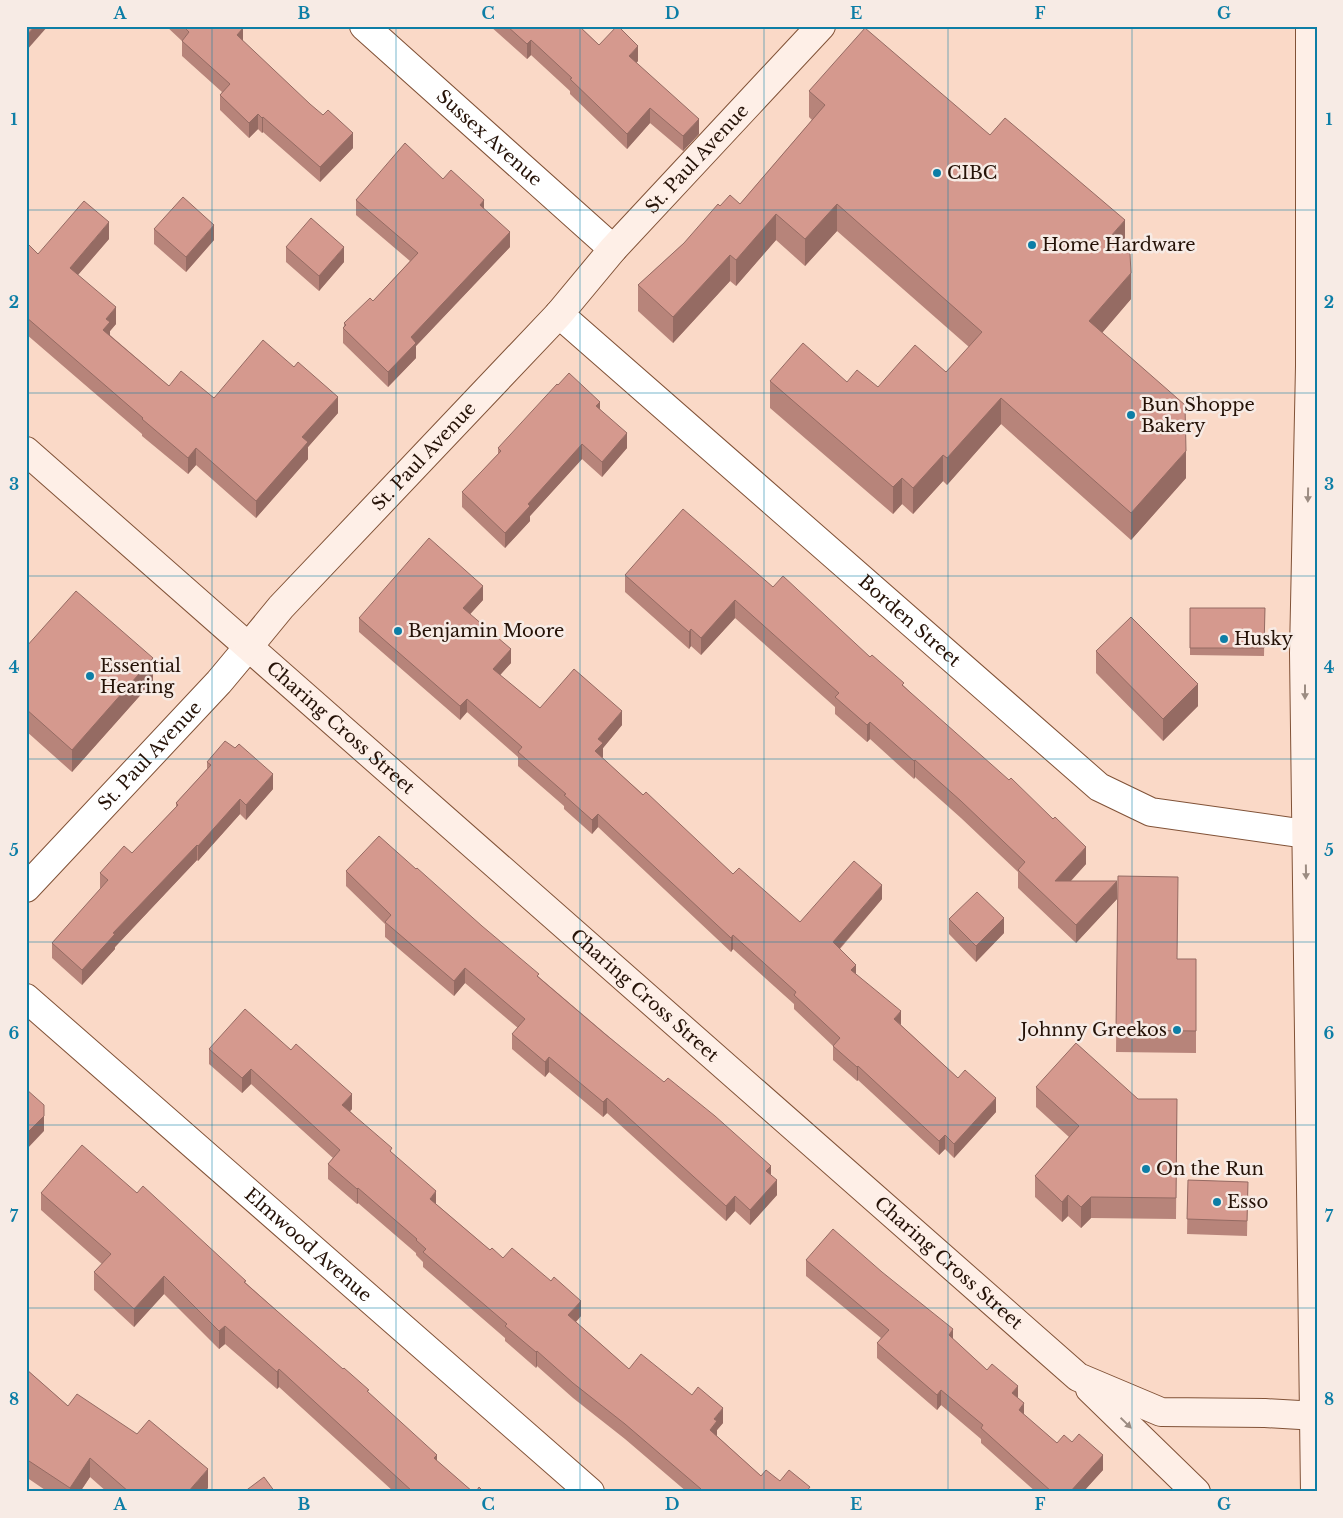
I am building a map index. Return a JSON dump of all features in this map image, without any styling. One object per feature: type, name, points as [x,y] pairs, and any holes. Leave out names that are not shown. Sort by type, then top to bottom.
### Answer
[{"type":"main road","name":"St. Paul Avenue","points":[[249,646],[281,606],[559,314],[613,249],[821,26]]},
{"type":"main road","points":[[1310,26],[1310,654],[1306,834],[1316,1416],[1315,1492]]},
{"type":"main road","name":"Charing Cross Street","points":[[26,451],[1078,1377],[1161,1412],[1265,1413],[1316,1416]]},
{"type":"main road","points":[[1078,1377],[1196,1492]]},
{"type":"street","name":"Sussex Avenue","points":[[364,26],[613,249]]},
{"type":"street","name":"Borden Street","points":[[559,314],[1099,787],[1151,812],[1306,834]]},
{"type":"street","name":"St. Paul Avenue","points":[[26,888],[219,682],[249,646]]},
{"type":"street","name":"Elmwood Avenue","points":[[26,998],[590,1492]]},
{"type":"building","points":[[26,26],[35,26],[26,36]]},
{"type":"building","points":[[183,26],[242,26],[243,28],[237,35],[323,115],[328,110],[353,133],[320,167],[263,117],[258,114],[249,123],[220,95],[230,84],[182,41],[189,32]]},
{"type":"building","points":[[507,26],[579,26],[599,45],[618,26],[638,46],[629,56],[699,119],[683,136],[650,108],[627,134],[570,79],[572,78],[531,40],[527,44]]},
{"type":"building","points":[[865,28],[990,135],[1005,118],[1125,220],[1110,237],[1130,254],[1131,273],[1089,321],[1185,405],[1186,451],[1131,513],[1001,398],[947,458],[943,455],[913,488],[902,478],[893,487],[770,381],[803,343],[847,382],[857,370],[878,387],[915,345],[946,372],[982,332],[837,204],[805,239],[776,214],[736,260],[730,255],[673,317],[638,285],[684,243],[718,204],[720,206],[730,195],[740,204],[825,105],[809,91]]},
{"type":"building","points":[[405,143],[443,179],[451,170],[484,200],[480,205],[510,232],[411,337],[416,343],[388,372],[343,328],[346,325],[344,323],[370,298],[373,301],[418,253],[356,200]]},
{"type":"building","points":[[183,197],[214,225],[186,257],[154,229]]},
{"type":"building","points":[[84,201],[109,222],[70,268],[116,307],[106,319],[110,322],[103,330],[169,386],[181,371],[214,398],[263,340],[294,367],[298,362],[338,397],[302,437],[308,442],[256,501],[196,448],[188,458],[26,317],[26,247],[29,245],[38,254]]},
{"type":"building","points":[[311,218],[344,247],[319,276],[286,247]]},
{"type":"building","points":[[569,373],[600,402],[596,406],[627,433],[602,462],[582,444],[528,504],[530,506],[505,533],[462,492],[501,451],[498,448]]},
{"type":"building","points":[[683,509],[773,587],[783,576],[870,657],[872,655],[904,683],[902,685],[1009,780],[1011,778],[1053,819],[1055,817],[1086,847],[1055,881],[1117,881],[1076,925],[1018,870],[1025,862],[961,801],[870,722],[867,725],[835,697],[839,693],[735,600],[701,638],[691,629],[689,632],[625,575]]},
{"type":"building","points":[[429,538],[483,586],[463,608],[511,649],[493,669],[540,708],[574,669],[622,711],[598,739],[603,743],[595,751],[643,795],[646,792],[733,874],[739,868],[800,922],[854,861],[882,885],[833,942],[856,965],[851,970],[901,1011],[894,1019],[958,1078],[965,1070],[996,1098],[954,1144],[945,1135],[939,1141],[858,1066],[833,1046],[840,1038],[794,995],[796,992],[733,935],[731,938],[598,814],[592,820],[564,795],[566,794],[518,752],[522,747],[467,699],[460,706],[359,618]]},
{"type":"building","points":[[76,591],[153,658],[72,750],[26,709],[26,647]]},
{"type":"building","points":[[1190,608],[1265,608],[1264,648],[1190,648]]},
{"type":"building","points":[[1131,617],[1198,684],[1163,719],[1096,651]]},
{"type":"building","points":[[225,741],[235,748],[239,744],[273,774],[246,805],[240,799],[198,846],[113,933],[115,934],[82,970],[52,943],[108,880],[100,873],[124,846],[132,853],[178,805],[176,803],[211,765],[207,762]]},
{"type":"building","points":[[379,836],[539,974],[537,976],[605,1034],[664,1082],[668,1078],[715,1116],[771,1166],[766,1171],[777,1180],[750,1210],[735,1196],[726,1206],[607,1098],[603,1102],[549,1057],[545,1062],[512,1034],[525,1019],[465,968],[454,981],[385,922],[391,915],[346,871]]},
{"type":"building","points":[[1118,876],[1178,877],[1177,959],[1196,959],[1196,1031],[1116,1030]]},
{"type":"building","points":[[977,892],[1004,918],[976,946],[949,919]]},
{"type":"building","points":[[245,1009],[291,1050],[296,1044],[352,1094],[342,1105],[392,1148],[390,1151],[436,1191],[430,1199],[490,1250],[492,1248],[503,1258],[512,1248],[551,1281],[554,1277],[581,1301],[568,1315],[629,1369],[641,1354],[692,1395],[698,1387],[723,1408],[714,1419],[717,1421],[710,1430],[761,1476],[766,1470],[780,1481],[789,1470],[810,1487],[806,1492],[699,1492],[701,1489],[505,1326],[507,1324],[423,1252],[426,1249],[417,1239],[328,1164],[340,1150],[251,1069],[242,1078],[209,1049]]},
{"type":"building","points":[[1076,1043],[1138,1099],[1177,1099],[1176,1198],[1091,1197],[1081,1207],[1068,1195],[1062,1202],[1035,1176],[1079,1126],[1036,1087]]},
{"type":"building","points":[[26,1089],[44,1105],[44,1116],[26,1134]]},
{"type":"building","points":[[82,1145],[137,1193],[143,1186],[246,1281],[244,1282],[369,1390],[367,1391],[437,1455],[434,1458],[473,1492],[413,1492],[279,1369],[277,1372],[225,1326],[219,1331],[164,1276],[134,1309],[94,1272],[111,1254],[41,1193]]},
{"type":"building","points":[[1188,1180],[1248,1182],[1247,1221],[1187,1219]]},
{"type":"building","points":[[833,1229],[882,1272],[953,1329],[949,1335],[987,1370],[992,1364],[1018,1386],[1012,1393],[1024,1403],[1019,1410],[1057,1443],[1064,1435],[1072,1442],[1079,1434],[1103,1455],[1070,1492],[1052,1492],[981,1428],[983,1425],[941,1390],[937,1395],[877,1343],[889,1330],[806,1260]]},
{"type":"building","points":[[26,1369],[68,1406],[77,1394],[137,1434],[149,1420],[208,1469],[188,1492],[129,1492],[90,1458],[70,1488],[26,1459]]},
{"type":"building","points":[[264,1477],[275,1492],[244,1492]]},
{"type":"building","points":[[479,1487],[484,1492],[476,1492]]},
{"type":"place","name":"CIBC","points":[[937,173]]},
{"type":"place","name":"Home Hardware","points":[[1032,245]]},
{"type":"place","name":"Bun Shoppe Bakery","points":[[1131,415]]},
{"type":"place","name":"Benjamin Moore","points":[[398,631]]},
{"type":"place","name":"Husky","points":[[1224,639]]},
{"type":"place","name":"Essential Hearing","points":[[90,676]]},
{"type":"place","name":"Johnny Greekos","points":[[1177,1030]]},
{"type":"place","name":"On the Run","points":[[1146,1169]]},
{"type":"place","name":"Esso","points":[[1217,1202]]}]
